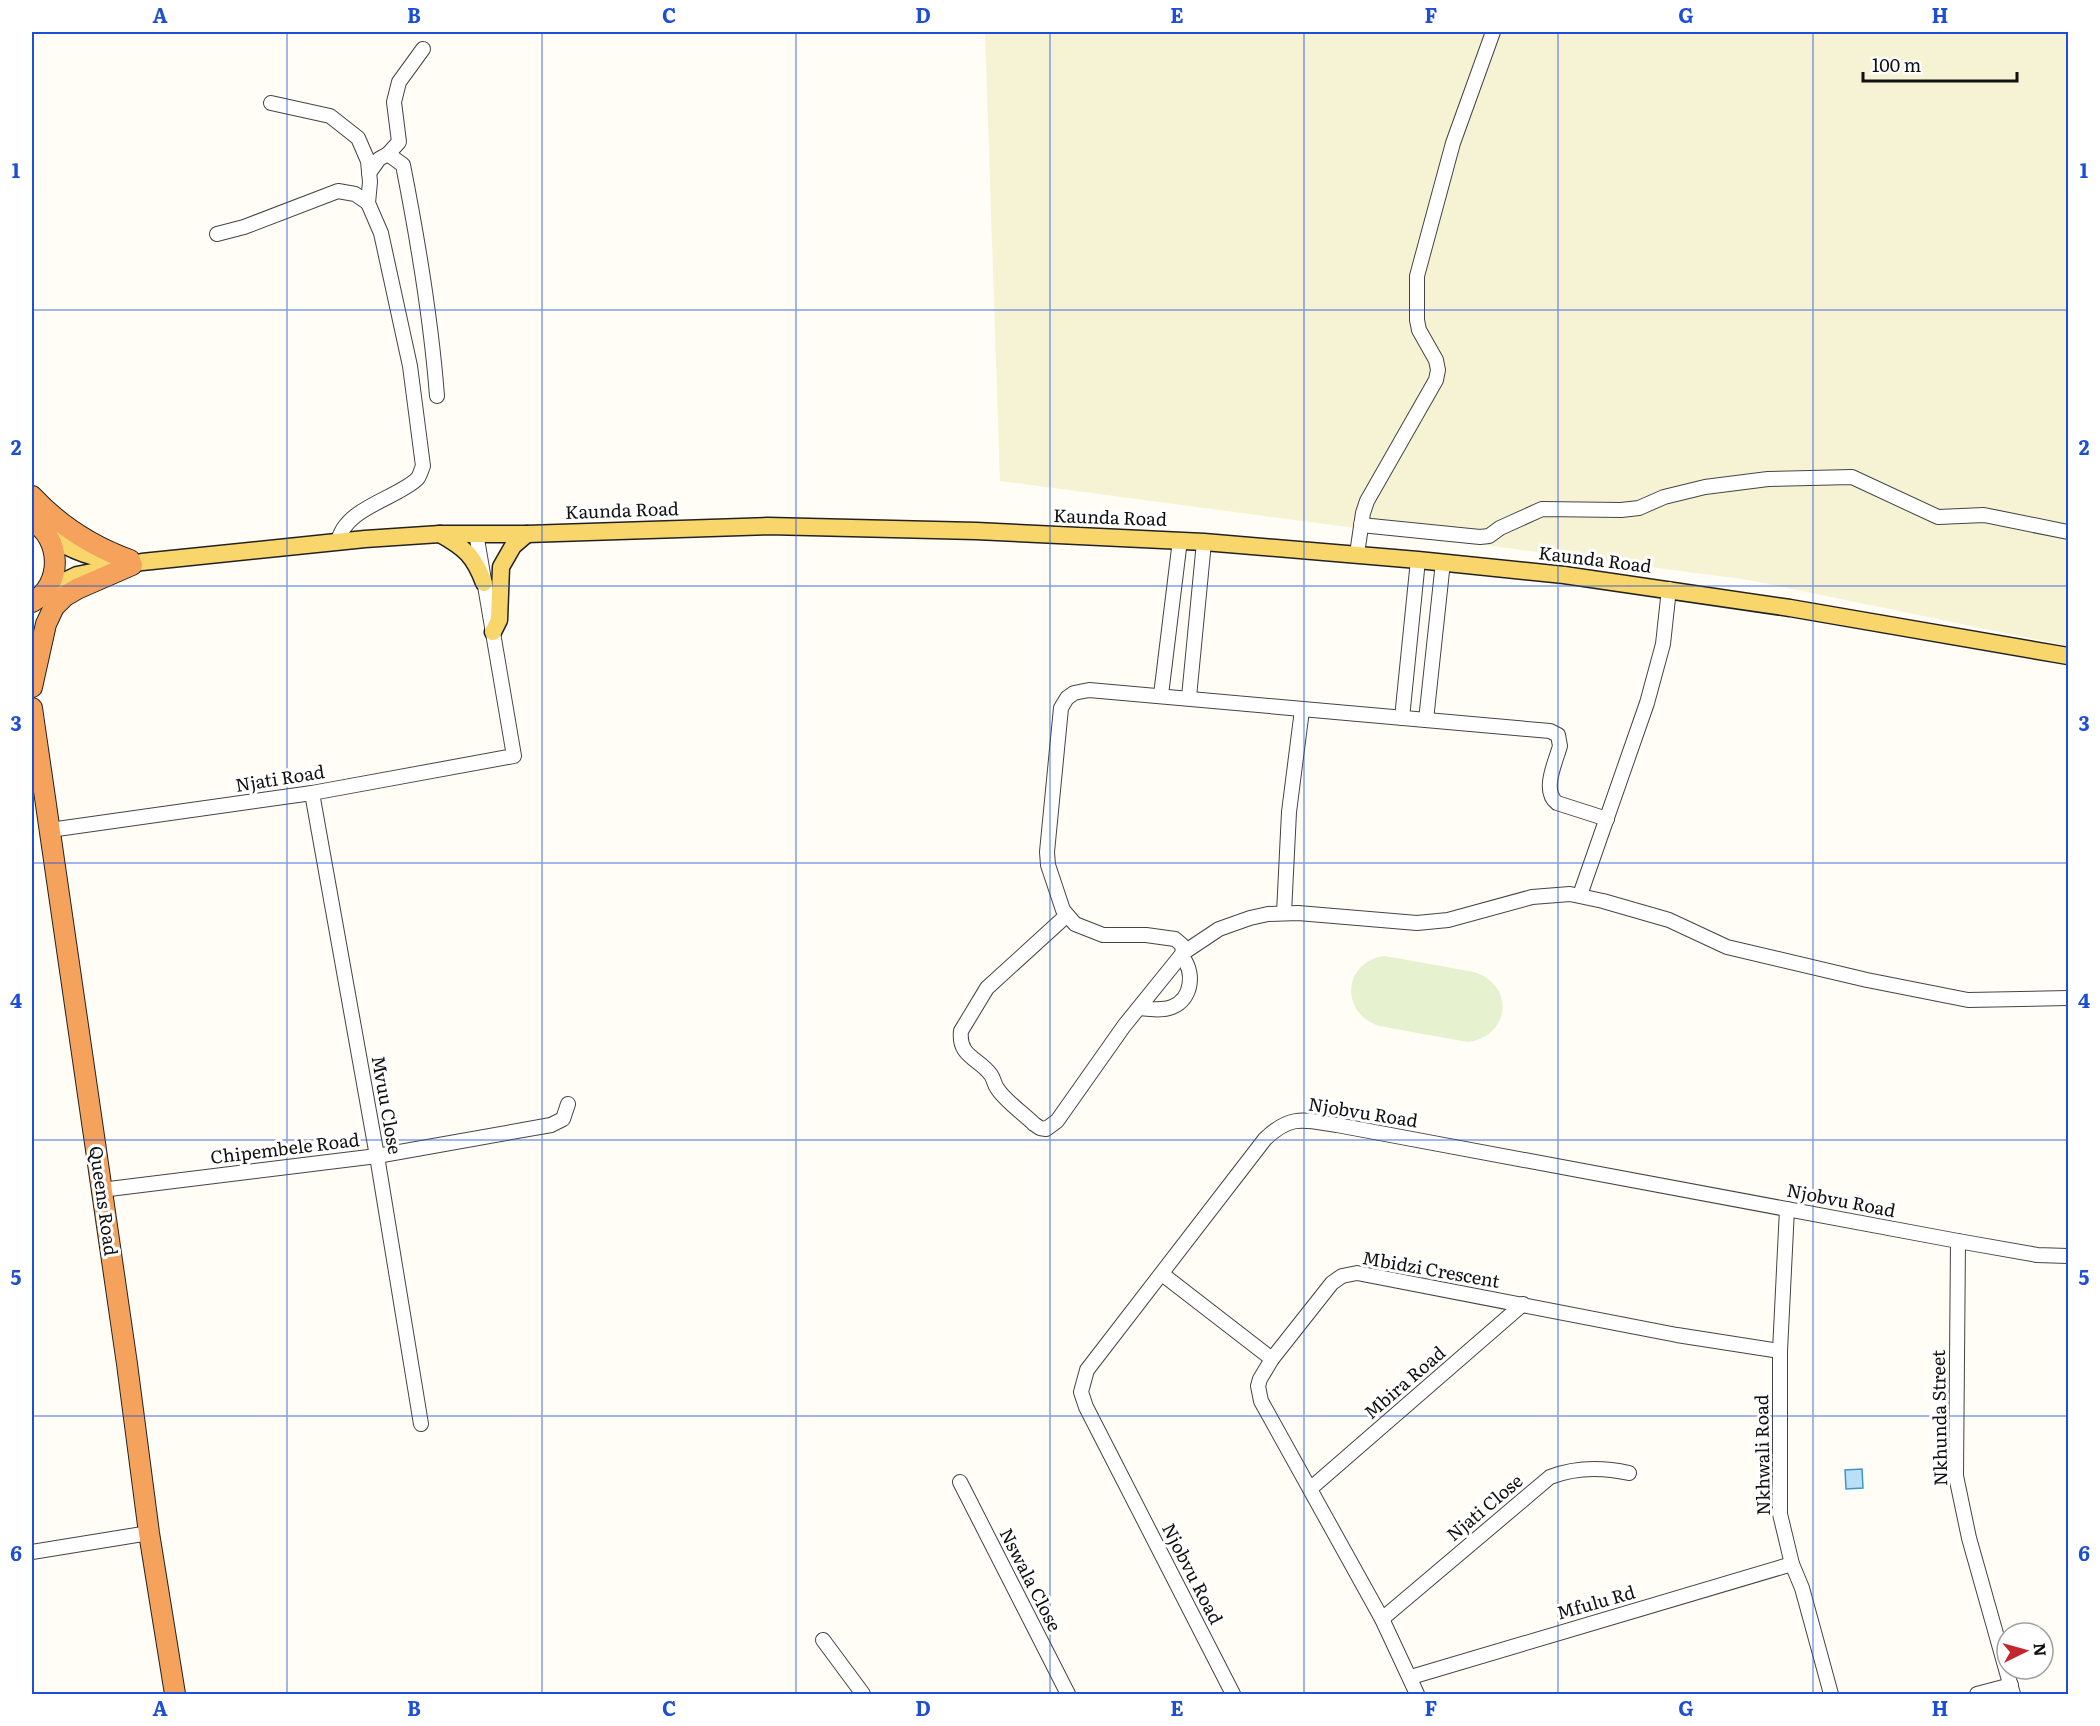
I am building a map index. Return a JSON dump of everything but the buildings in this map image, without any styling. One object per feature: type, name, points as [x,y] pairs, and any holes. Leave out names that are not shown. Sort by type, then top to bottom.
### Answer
[{"type":"highway","points":[[32,496],[52,518],[82,538],[135,562]]},
{"type":"highway","points":[[36,524],[53,548],[56,562],[53,577],[36,602]]},
{"type":"highway","points":[[32,687],[46,624],[54,607],[65,596],[77,589],[135,562]]},
{"type":"highway","name":"Queens Road","points":[[32,708],[127,1364],[149,1533],[175,1695]]},
{"type":"main road","name":"Kaunda Road","points":[[36,524],[79,553],[110,560],[135,562]]},
{"type":"main road","name":"Kaunda Road","points":[[36,602],[77,575],[135,562],[440,534],[527,534],[768,526],[976,531],[1180,540],[1357,554],[1564,575],[1669,589],[2068,656]]},
{"type":"main road","points":[[440,534],[466,551],[477,564],[484,583]]},
{"type":"main road","points":[[493,632],[499,620],[501,567],[513,546],[527,534]]},
{"type":"street","points":[[1357,554],[1360,525],[1367,501],[1436,380],[1438,370],[1436,360],[1419,330],[1417,320],[1417,276],[1453,143],[1493,32]]},
{"type":"street","points":[[423,49],[399,82],[394,102],[403,165],[420,249],[437,396]]},
{"type":"street","points":[[271,103],[330,116],[358,138],[368,161],[368,203],[381,233],[410,366],[423,466],[418,478],[364,509],[340,532],[338,542]]},
{"type":"street","points":[[369,173],[379,159],[388,154],[399,142]]},
{"type":"street","points":[[388,154],[403,165]]},
{"type":"street","points":[[217,234],[244,227],[338,191],[355,194],[368,203]]},
{"type":"street","points":[[1360,525],[1480,537],[1489,536],[1500,528],[1542,509],[1621,510],[1639,508],[1664,497],[1723,485],[1768,479],[1852,477],[1938,517],[1984,515],[2068,532]]},
{"type":"street","points":[[476,533],[493,632]]},
{"type":"street","points":[[1161,695],[1180,540]]},
{"type":"street","points":[[1189,697],[1204,542]]},
{"type":"street","points":[[1402,718],[1418,560]]},
{"type":"street","points":[[1426,720],[1443,562]]},
{"type":"street","points":[[1580,895],[1647,703],[1662,644],[1669,589]]},
{"type":"street","name":"Njati Road","points":[[50,830],[312,793],[514,756],[497,669],[493,632]]},
{"type":"street","points":[[1139,1008],[1171,1007],[1183,999],[1187,992],[1190,974],[1182,954],[1182,945],[1174,939],[1146,935],[1103,935],[1076,924],[1066,916],[1048,865],[1047,852],[1059,719],[1063,703],[1074,693],[1089,690],[1189,697],[1302,710],[1555,732],[1558,735],[1560,746],[1549,789],[1552,800],[1607,819]]},
{"type":"street","points":[[1284,913],[1289,812],[1302,710]]},
{"type":"street","name":"Mvuu Close","points":[[312,793],[377,1156],[421,1424]]},
{"type":"street","points":[[1066,916],[987,988],[961,1031],[961,1043],[966,1052],[990,1074],[998,1090],[1034,1124],[1046,1129],[1057,1121],[1099,1060],[1182,954],[1205,937],[1234,923],[1284,913],[1417,923],[1448,920],[1532,897],[1562,893],[1580,895],[1669,920],[1727,947],[1867,980],[1968,999],[2068,998]]},
{"type":"street","name":"Chipembele Road","points":[[101,1190],[377,1156],[551,1125],[563,1119],[568,1104]]},
{"type":"street","name":"Njobvu Road","points":[[1233,1695],[1086,1407],[1081,1392],[1087,1371],[1265,1139],[1281,1124],[1295,1120],[1337,1125],[1958,1241],[2037,1255],[2068,1256]]},
{"type":"street","name":"Nkhwali Road","points":[[1787,1209],[1780,1351],[1780,1514],[1792,1564],[1802,1588],[1831,1695]]},
{"type":"street","name":"Nkhunda Street","points":[[1958,1241],[1956,1476],[1969,1538],[2012,1690]]},
{"type":"street","points":[[1162,1274],[1272,1359]]},
{"type":"street","name":"Mbidzi Crescent","points":[[1418,1695],[1382,1619],[1261,1401],[1258,1386],[1272,1359],[1332,1283],[1342,1276],[1351,1274],[1523,1304],[1677,1335],[1780,1351]]},
{"type":"street","name":"Mbira Road","points":[[1310,1489],[1523,1304]]},
{"type":"street","name":"Njati Close","points":[[1382,1619],[1550,1477],[1571,1471],[1600,1468],[1629,1473]]},
{"type":"street","name":"Nswala Close","points":[[960,1482],[1068,1695]]},
{"type":"street","points":[[32,1552],[149,1533]]},
{"type":"street","name":"Mfulu Rd","points":[[1411,1677],[1792,1564]]},
{"type":"street","points":[[823,1640],[863,1695]]},
{"type":"street","points":[[1977,1695],[2012,1690]]},
{"type":"shaded area","points":[[985,32],[2068,32],[2068,646],[1749,580],[1000,481]]},
{"type":"green space","points":[[1385,956],[1474,972],[1487,978],[1501,998],[1500,1021],[1482,1038],[1468,1042],[1379,1026],[1366,1019],[1357,1010],[1352,999],[1351,988],[1354,977],[1361,967],[1371,960]]},
{"type":"water","points":[[1862,1469],[1863,1488],[1846,1489],[1845,1470]]}]
